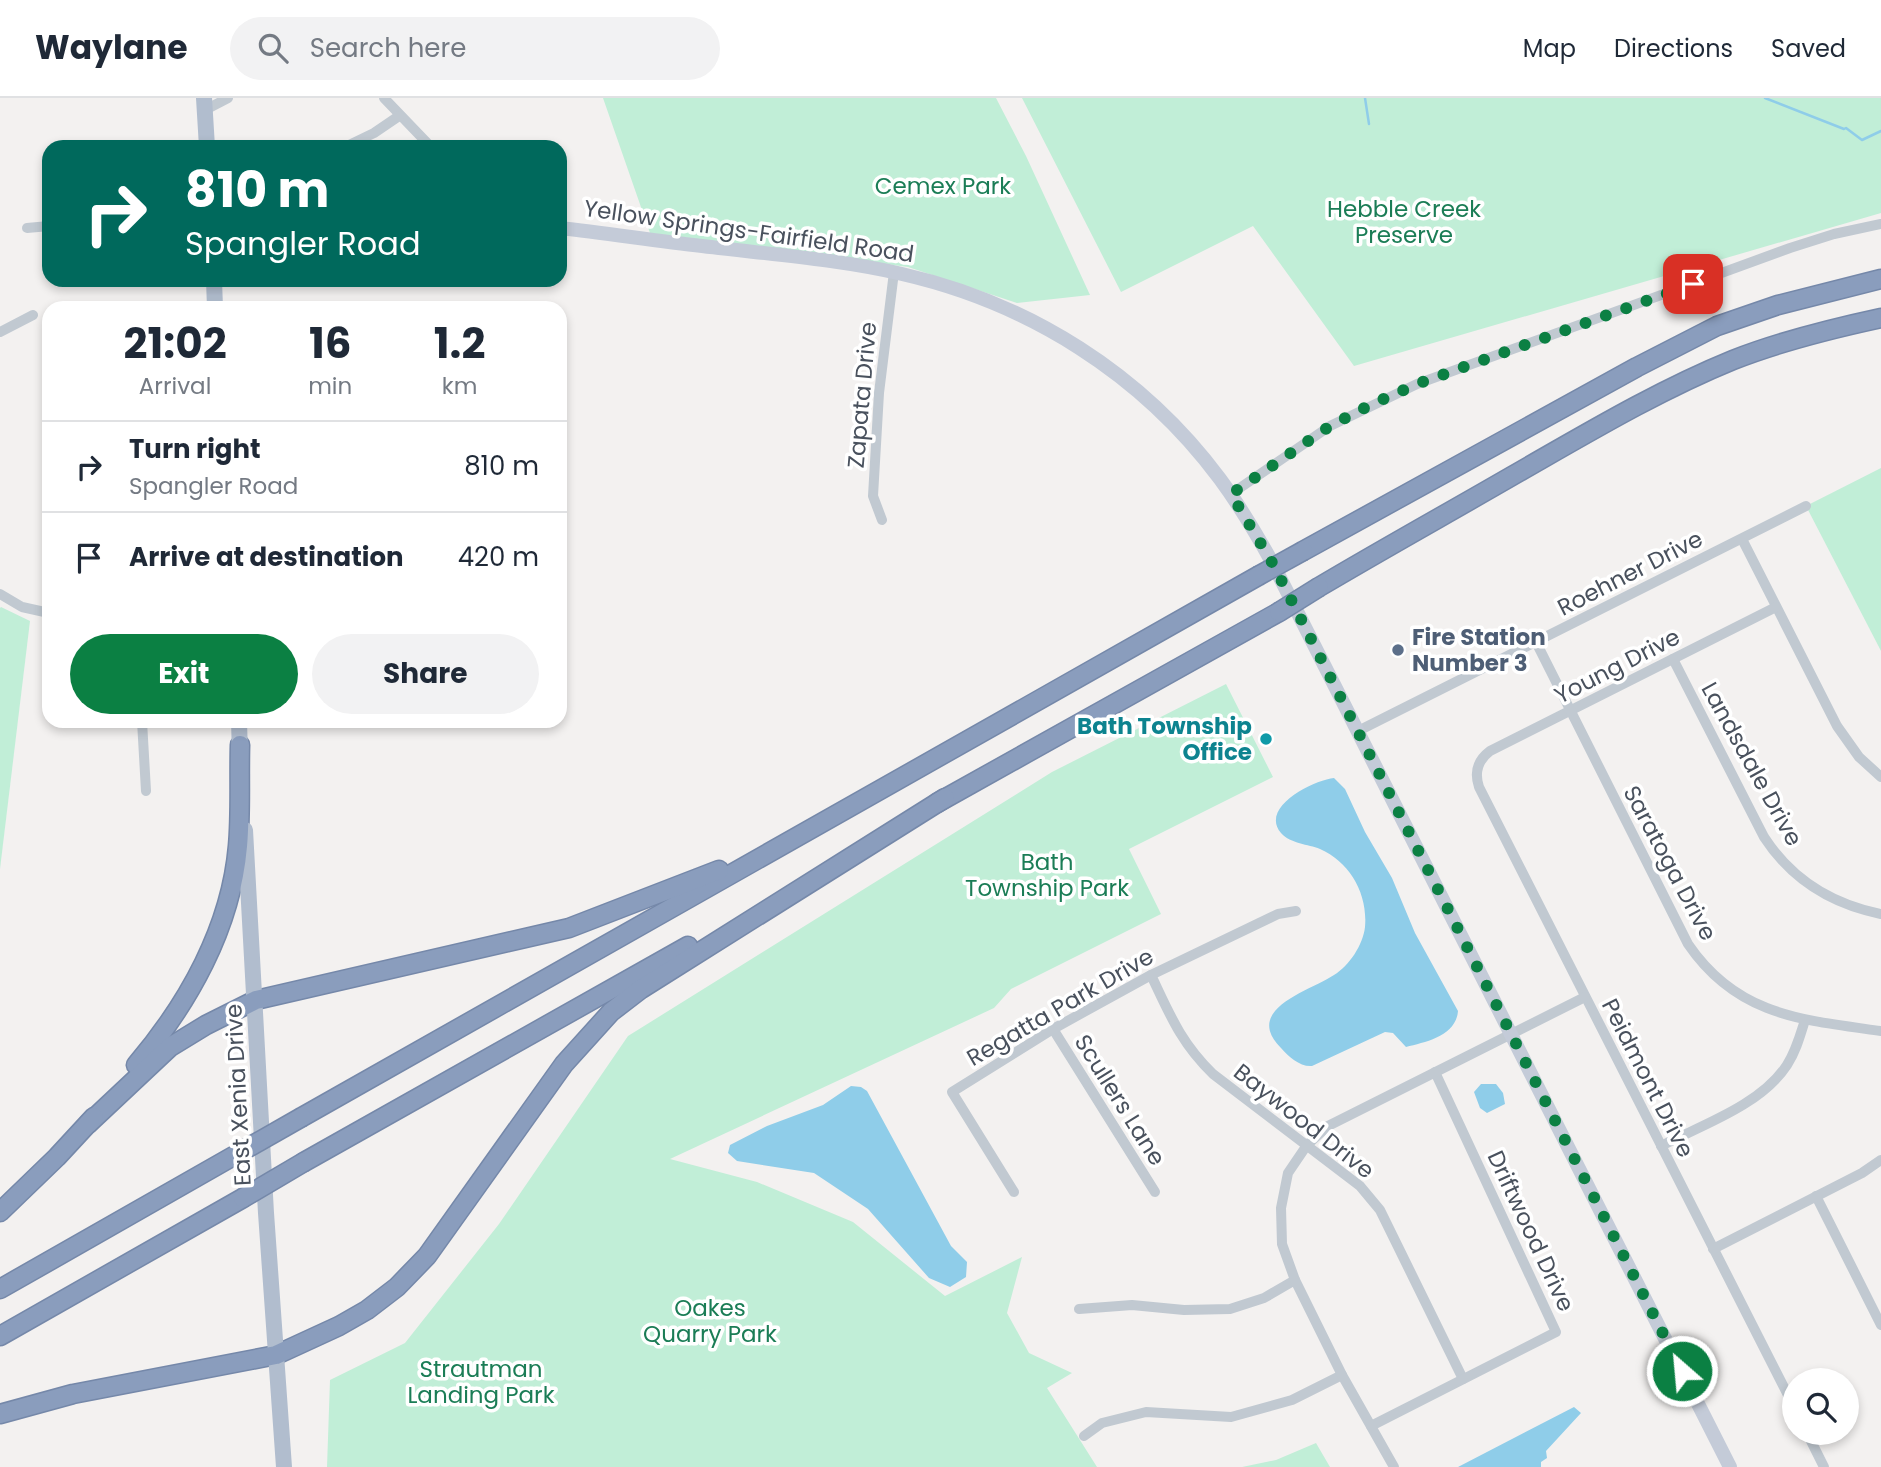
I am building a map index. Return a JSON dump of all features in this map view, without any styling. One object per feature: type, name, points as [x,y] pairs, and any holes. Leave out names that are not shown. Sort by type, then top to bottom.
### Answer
[{"type":"highway","points":[[0,1289],[823,821],[1637,367],[1717,326],[1778,305],[1881,279]]},
{"type":"highway","points":[[0,1336],[946,798],[1279,612],[1548,455],[1698,376],[1734,360],[1809,334],[1881,318]]},
{"type":"highway","points":[[88,1125],[179,1009],[216,936],[238,847],[240,745]]},
{"type":"highway","points":[[8,1412],[73,1394],[276,1355],[368,1310],[412,1272],[443,1235],[565,1064],[611,1012],[641,989],[946,798]]},
{"type":"highway","points":[[0,1212],[170,1047],[256,1000],[578,925],[738,862],[823,821]]},
{"type":"main road","points":[[205,104],[207,140]]},
{"type":"main road","name":"Yellow Springs-Fairfield Road","points":[[567,229],[894,272],[945,285],[1031,319],[1080,347],[1124,379],[1174,424],[1231,494],[1273,564],[1730,1467]]},
{"type":"main road","name":"East Xenia Drive","points":[[239,728],[284,1467]]},
{"type":"street","points":[[205,104],[228,98]]},
{"type":"street","points":[[384,98],[424,140]]},
{"type":"street","points":[[360,140],[399,116]]},
{"type":"street","points":[[1231,494],[1330,426],[1417,384],[1790,248],[1834,234],[1881,224]]},
{"type":"street","points":[[27,228],[42,227]]},
{"type":"street","name":"Zapata Drive","points":[[881,520],[873,496],[879,393],[894,272]]},
{"type":"street","points":[[0,332],[33,315]]},
{"type":"street","name":"Roehner Drive","points":[[1358,731],[1806,506]]},
{"type":"street","points":[[1742,538],[1841,734],[1859,757],[1881,777]]},
{"type":"street","points":[[0,594],[22,607],[42,611]]},
{"type":"street","name":"Young Drive","points":[[1479,764],[1490,751],[1776,607]]},
{"type":"street","name":"Saratoga Drive","points":[[1536,642],[1693,951],[1719,981],[1745,999],[1774,1013],[1881,1031]]},
{"type":"street","name":"Landsdale Drive","points":[[1673,659],[1764,837],[1777,855],[1798,877],[1826,896],[1860,910],[1881,914]]},
{"type":"street","points":[[142,728],[146,791]]},
{"type":"street","name":"Peidmont Drive","points":[[1479,764],[1476,775],[1479,787],[1782,1384]]},
{"type":"street","name":"Regatta Park Drive","points":[[1014,1192],[952,1092],[1053,1030],[1151,975],[1278,914],[1296,911]]},
{"type":"street","name":"Baywood Drive","points":[[1151,975],[1178,1033],[1194,1055],[1213,1074],[1360,1186],[1380,1210],[1463,1379]]},
{"type":"street","points":[[1394,1467],[1342,1375],[1295,1280],[1282,1244],[1280,1208],[1289,1174],[1307,1145],[1328,1126],[1586,997]]},
{"type":"street","points":[[1661,1146],[1748,1101],[1768,1087],[1792,1057],[1805,1020]]},
{"type":"street","name":"Scullers Lane","points":[[1053,1030],[1156,1192]]},
{"type":"street","name":"Driftwood Drive","points":[[1371,1426],[1556,1332],[1435,1072]]},
{"type":"street","points":[[1713,1249],[1862,1173],[1881,1160]]},
{"type":"street","points":[[1816,1196],[1881,1325]]},
{"type":"street","points":[[1079,1309],[1132,1305],[1184,1310],[1230,1309],[1264,1298],[1295,1280]]},
{"type":"street","points":[[1084,1436],[1102,1423],[1146,1412],[1231,1417],[1292,1400],[1342,1375]]},
{"type":"street","points":[[1813,1445],[1824,1467]]},
{"type":"green space","name":"Cemex Park","points":[[603,98],[996,98],[1090,295],[1017,303],[908,267],[650,233]]},
{"type":"green space","name":"Hebble Creek Preserve","points":[[1022,98],[1881,98],[1881,213],[1354,366],[1253,226],[1121,292]]},
{"type":"green space","points":[[1881,468],[1881,651],[1806,506]]},
{"type":"green space","points":[[0,608],[30,621],[0,869]]},
{"type":"green space","points":[[1226,684],[1273,777],[1129,849],[1161,914],[1011,989],[994,1008],[670,1159],[757,1182],[853,1222],[945,1296],[1022,1257],[1007,1313],[1029,1353],[1072,1373],[1047,1388],[1097,1467],[327,1467],[330,1380],[405,1343],[499,1224],[628,1036],[1052,772]]},
{"type":"green space","points":[[1316,1443],[1330,1467],[1242,1467],[1276,1460]]},
{"type":"water","points":[[1334,778],[1345,789],[1365,832],[1392,878],[1415,933],[1458,1011],[1452,1026],[1431,1040],[1406,1047],[1393,1033],[1385,1032],[1308,1066],[1295,1061],[1281,1048],[1271,1034],[1269,1022],[1274,1012],[1284,1003],[1345,966],[1361,941],[1365,915],[1355,880],[1340,862],[1320,849],[1290,839],[1281,833],[1276,823],[1277,814],[1292,796],[1314,784]]},
{"type":"water","points":[[1481,1084],[1496,1084],[1503,1093],[1505,1104],[1487,1113],[1480,1108],[1474,1092]]},
{"type":"water","points":[[851,1086],[867,1091],[951,1246],[967,1262],[966,1277],[950,1287],[929,1278],[868,1209],[814,1173],[737,1161],[728,1153],[730,1145],[767,1126],[823,1105]]},
{"type":"water","points":[[1574,1407],[1581,1413],[1546,1451],[1547,1458],[1541,1462],[1541,1467],[1458,1467]]},
{"type":"waterway","points":[[1365,98],[1369,124]]},
{"type":"waterway","points":[[1765,98],[1846,128],[1862,140],[1881,131]]},
{"type":"place","name":"Fire Station Number 3","points":[[1398,650]]},
{"type":"place","name":"Bath Township Office","points":[[1266,739]]},
{"type":"route","points":[[1682,1371],[1273,564],[1231,494],[1330,426],[1368,406],[1417,384],[1693,284]]},
{"type":"park label","name":"Bath Township Park","points":[[1047,875]]},
{"type":"park label","name":"Oakes Quarry Park","points":[[710,1321]]},
{"type":"park label","name":"Strautman Landing Park","points":[[481,1382]]}]
